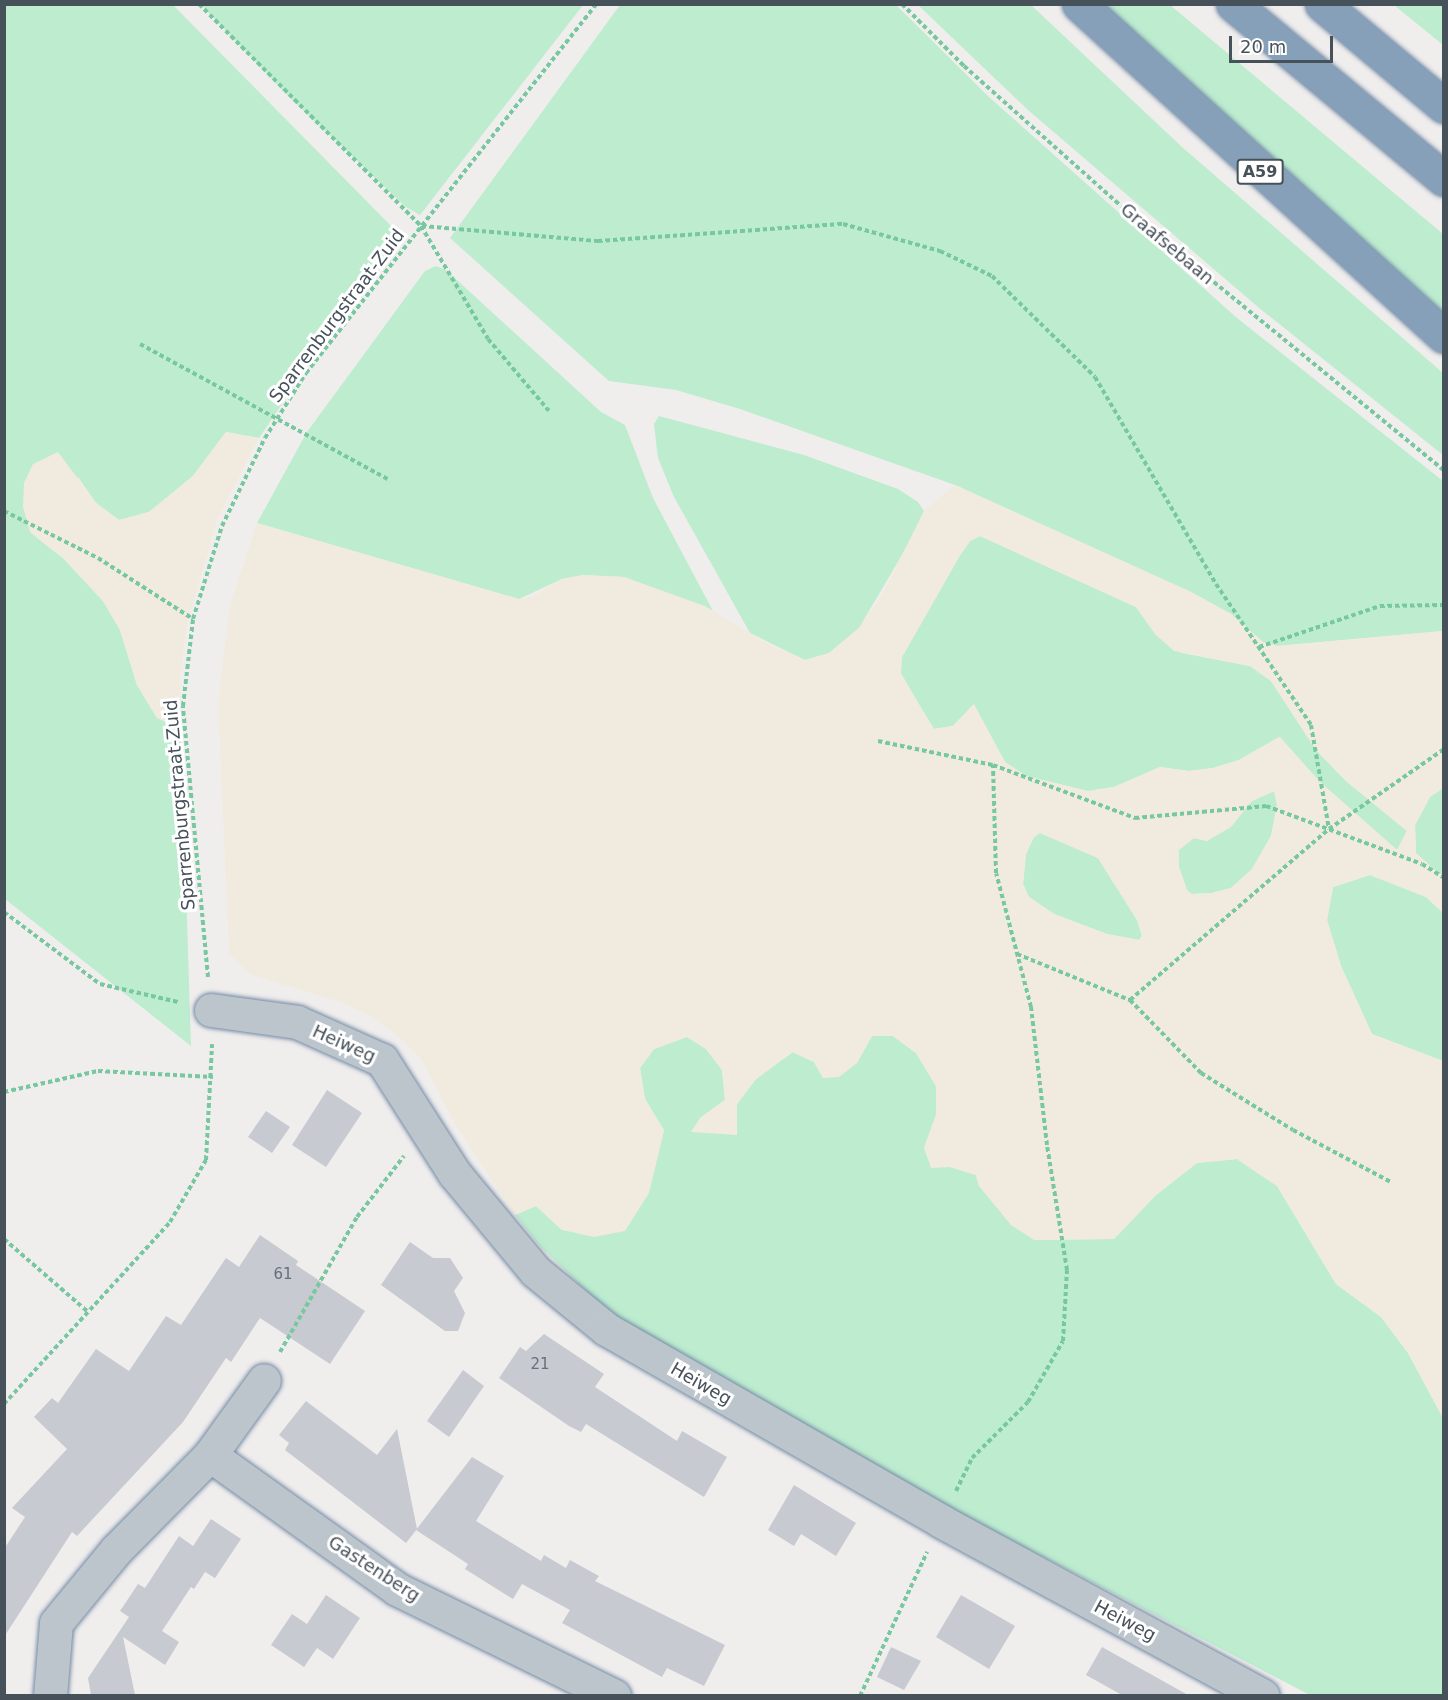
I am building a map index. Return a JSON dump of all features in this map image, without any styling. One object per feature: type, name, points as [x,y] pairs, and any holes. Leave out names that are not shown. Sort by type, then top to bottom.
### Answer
[{"type":"highway","name":"A59","points":[[1079,4],[1443,336]]},
{"type":"highway","points":[[1233,4],[1443,179]]},
{"type":"highway","points":[[1322,4],[1443,106]]},
{"type":"street","name":"Heiweg","points":[[211,1010],[297,1022],[382,1060],[454,1173],[535,1271],[606,1329],[941,1521],[1263,1695]]},
{"type":"street","points":[[50,1695],[56,1623],[116,1550],[210,1455],[264,1380]]},
{"type":"street","name":"Gastenberg","points":[[210,1455],[397,1589],[614,1695]]},
{"type":"path","points":[[199,4],[421,226],[488,339],[549,411]]},
{"type":"path","name":"Sparrenburgstraat-Zuid","points":[[4,1404],[170,1222],[206,1161],[213,1077],[211,1010],[183,706],[193,619],[222,526],[276,420],[306,373],[596,4]]},
{"type":"path","name":"Graafsebaan","points":[[903,4],[964,66],[1121,207],[1443,470]]},
{"type":"path","points":[[421,226],[598,241],[843,224],[940,251],[992,276],[1095,377],[1216,584],[1311,725],[1329,829]]},
{"type":"path","points":[[140,344],[389,480]]},
{"type":"path","points":[[4,511],[98,558],[193,619]]},
{"type":"path","points":[[1259,647],[1380,606],[1443,605]]},
{"type":"path","points":[[878,741],[993,765],[1135,818],[1266,806],[1422,864],[1443,878]]},
{"type":"path","points":[[1130,1000],[1329,829],[1443,749]]},
{"type":"path","points":[[860,1695],[972,1458],[1028,1402],[1063,1341],[1067,1270],[1047,1145],[1031,1007],[996,873],[993,765]]},
{"type":"path","points":[[4,912],[100,984],[211,1010]]},
{"type":"path","points":[[1017,954],[1130,1000],[1201,1073],[1293,1130],[1391,1182]]},
{"type":"path","points":[[4,1092],[98,1071],[213,1077]]},
{"type":"path","points":[[264,1380],[357,1217],[426,1126]]},
{"type":"path","points":[[4,1239],[88,1312]]},
{"type":"green space","points":[[4,5],[173,5],[403,238],[343,314],[259,438],[226,432],[193,476],[149,512],[119,520],[96,503],[78,477],[35,536],[64,559],[103,601],[120,630],[137,685],[157,718],[181,729],[191,1046],[5,899]]},
{"type":"green space","points":[[201,5],[583,5],[420,215],[406,207],[288,96]]},
{"type":"green space","points":[[620,5],[896,5],[989,97],[1237,318],[1443,481],[1443,631],[1277,646],[1263,642],[1231,614],[1191,592],[955,485],[740,409],[676,390],[609,381],[450,238]]},
{"type":"green space","points":[[918,5],[1031,5],[1182,147],[1443,373],[1443,455],[1258,307],[1028,110]]},
{"type":"green space","points":[[1088,5],[1170,5],[1443,234],[1443,320]]},
{"type":"green space","points":[[1394,5],[1443,5],[1443,45]]},
{"type":"green space","points":[[436,266],[446,270],[601,412],[625,425],[653,498],[713,611],[624,577],[583,575],[562,579],[519,599],[257,523],[307,432],[425,271]]},
{"type":"green space","points":[[659,416],[804,455],[898,489],[918,502],[924,511],[912,538],[859,628],[829,653],[805,660],[750,633],[674,497],[658,458],[654,424]]},
{"type":"green space","points":[[980,536],[1136,607],[1156,635],[1182,653],[1250,666],[1271,681],[1316,750],[1346,781],[1407,831],[1397,850],[1320,782],[1279,737],[1239,760],[1213,768],[1189,771],[1160,767],[1114,787],[1088,791],[1026,776],[1005,762],[973,705],[953,726],[934,729],[900,673],[902,657],[959,557],[970,541]]},
{"type":"green space","points":[[1443,788],[1443,874],[1439,874],[1416,853],[1415,825],[1430,797]]},
{"type":"green space","points":[[1274,791],[1277,805],[1271,836],[1252,869],[1231,888],[1212,893],[1191,894],[1187,890],[1179,867],[1178,850],[1194,838],[1207,841],[1252,801]]},
{"type":"green space","points":[[1040,833],[1098,858],[1137,920],[1142,936],[1139,940],[1107,934],[1054,914],[1029,897],[1023,884],[1026,854],[1034,837]]},
{"type":"green space","points":[[1370,875],[1426,897],[1443,913],[1443,1061],[1372,1034],[1341,966],[1327,920],[1333,887]]},
{"type":"green space","points":[[872,1036],[893,1036],[916,1053],[936,1086],[936,1115],[924,1148],[950,1167],[976,1175],[979,1186],[1034,1240],[1114,1239],[1156,1195],[1197,1163],[1237,1159],[1277,1186],[1336,1284],[1381,1317],[1408,1353],[1443,1418],[1443,1695],[1310,1695],[895,1480],[651,1343],[603,1307],[539,1245],[515,1215],[536,1206],[562,1230],[664,1130],[645,1099],[640,1068],[654,1049],[687,1037],[706,1049],[722,1070],[725,1100],[700,1118],[736,1135],[737,1104],[756,1079],[793,1052],[814,1062],[823,1078],[857,1063]]},
{"type":"sand","points":[[226,432],[259,438],[217,520],[187,624],[180,679],[181,729],[157,718],[137,685],[120,630],[103,601],[64,559],[30,532],[23,507],[24,483],[33,464],[58,452],[96,503],[119,520],[149,512],[193,476]]},
{"type":"sand","points":[[955,485],[1191,592],[1231,614],[1263,642],[1277,646],[1443,631],[1443,788],[1430,797],[1415,825],[1416,853],[1439,874],[1443,874],[1443,913],[1426,897],[1370,875],[1333,887],[1327,920],[1341,966],[1372,1034],[1443,1061],[1443,1418],[1408,1353],[1381,1317],[1336,1284],[1277,1186],[1237,1159],[1197,1163],[1156,1195],[1114,1239],[1034,1240],[1011,1225],[979,1186],[976,1175],[950,1167],[931,1168],[924,1148],[936,1115],[936,1086],[916,1053],[893,1036],[872,1036],[857,1063],[839,1077],[823,1078],[814,1062],[792,1052],[756,1079],[737,1104],[737,1135],[691,1132],[700,1118],[725,1100],[722,1070],[706,1049],[687,1037],[654,1049],[640,1068],[645,1099],[664,1131],[649,1193],[625,1231],[594,1237],[562,1230],[536,1206],[515,1215],[455,1124],[421,1059],[400,1038],[373,1017],[343,1003],[249,974],[229,953],[218,704],[230,606],[257,523],[519,599],[533,596],[562,579],[583,575],[624,577],[705,606],[770,645],[805,660],[829,653],[859,628],[882,595],[924,511]],"holes":[[[980,536],[1136,607],[1156,635],[1174,651],[1250,666],[1271,681],[1316,750],[1346,781],[1407,831],[1397,850],[1320,782],[1280,737],[1239,760],[1213,768],[1189,771],[1160,767],[1114,787],[1088,791],[1026,776],[1005,762],[974,704],[953,726],[933,729],[901,673],[902,657],[959,557],[970,541]],[[1274,791],[1277,805],[1271,836],[1252,869],[1231,888],[1212,893],[1192,894],[1187,890],[1179,867],[1179,850],[1194,838],[1207,841],[1231,827],[1252,801]],[[1040,833],[1098,858],[1137,920],[1142,936],[1139,940],[1107,934],[1054,914],[1029,897],[1023,884],[1026,854],[1034,837]]]},
{"type":"building","points":[[327,1090],[362,1113],[326,1167],[292,1145]]},
{"type":"building","points":[[266,1111],[290,1127],[272,1153],[248,1137]]},
{"type":"building","points":[[260,1235],[298,1261],[296,1265],[365,1311],[330,1364],[260,1318],[231,1362],[226,1358],[183,1422],[77,1536],[72,1532],[4,1637],[4,1549],[25,1517],[12,1508],[67,1449],[34,1417],[52,1398],[58,1403],[96,1349],[129,1371],[166,1316],[181,1325],[226,1258],[239,1267]]},
{"type":"building","points":[[410,1242],[433,1258],[450,1258],[463,1278],[454,1291],[465,1313],[458,1331],[445,1331],[381,1285]]},
{"type":"building","points":[[544,1334],[604,1374],[595,1387],[677,1441],[682,1431],[727,1457],[704,1497],[586,1424],[581,1432],[569,1426],[499,1378],[520,1347],[526,1351]]},
{"type":"building","points":[[463,1370],[484,1386],[449,1437],[427,1421]]},
{"type":"building","points":[[306,1401],[377,1455],[397,1429],[417,1529],[406,1543],[285,1450],[289,1443],[279,1435]]},
{"type":"building","points":[[472,1457],[504,1476],[476,1521],[541,1561],[544,1555],[566,1568],[570,1560],[599,1576],[595,1581],[725,1645],[704,1686],[667,1668],[662,1677],[562,1623],[570,1610],[522,1584],[513,1599],[465,1569],[468,1564],[416,1530]]},
{"type":"building","points":[[794,1485],[856,1523],[836,1556],[801,1534],[794,1546],[768,1530]]},
{"type":"building","points":[[211,1519],[241,1539],[215,1578],[205,1572],[194,1589],[191,1587],[162,1631],[179,1642],[165,1665],[123,1637],[135,1695],[91,1695],[88,1678],[129,1617],[120,1611],[138,1584],[145,1588],[179,1536],[193,1546]]},
{"type":"building","points":[[326,1595],[360,1618],[333,1659],[317,1648],[304,1667],[271,1645],[292,1614],[307,1624]]},
{"type":"building","points":[[961,1595],[1015,1626],[989,1669],[936,1637]]},
{"type":"building","points":[[891,1647],[921,1661],[904,1690],[877,1677]]},
{"type":"building","points":[[1102,1647],[1188,1695],[1122,1695],[1086,1675]]}]
